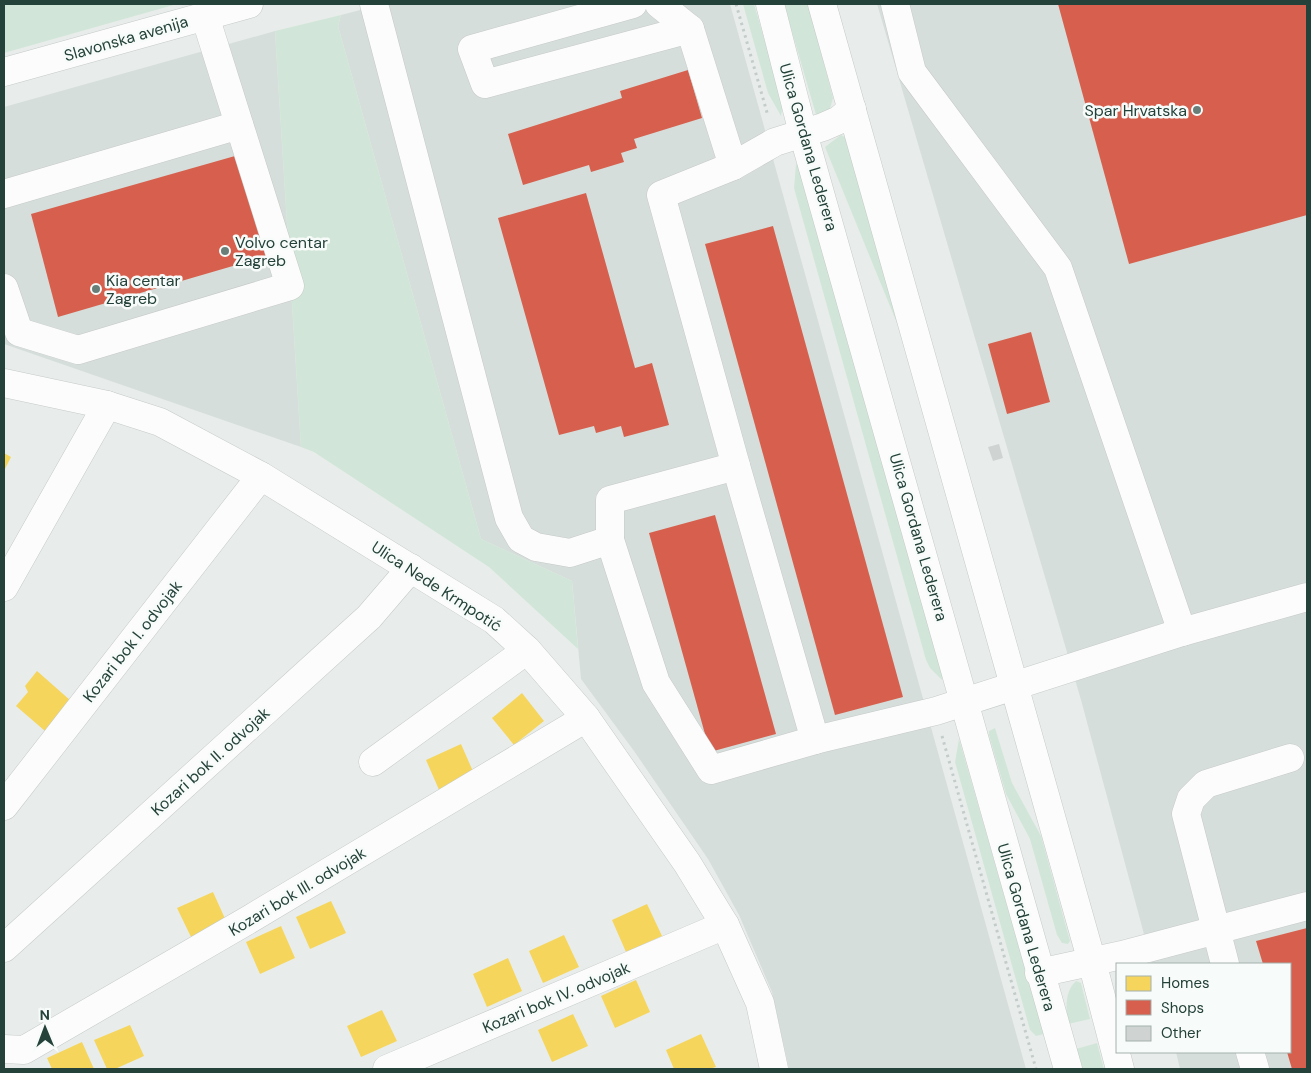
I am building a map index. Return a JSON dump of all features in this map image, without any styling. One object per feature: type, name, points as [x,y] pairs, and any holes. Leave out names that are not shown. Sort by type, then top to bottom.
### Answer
[{"type":"street","name":"Slavonska avenija","points":[[4,72],[249,4]]},
{"type":"street","points":[[374,4],[509,518],[521,539],[536,547],[570,553],[610,540]]},
{"type":"street","points":[[633,4],[472,49],[484,84],[690,29]]},
{"type":"street","points":[[659,4],[690,29],[733,166]]},
{"type":"street","name":"Ulica Gordana Lederera","points":[[770,4],[804,133],[965,702],[1039,973],[1068,1069]]},
{"type":"street","points":[[822,4],[1012,686],[1092,962],[1120,1069]]},
{"type":"street","points":[[895,4],[912,72],[1058,268],[1182,632]]},
{"type":"street","points":[[4,288],[19,332],[78,350],[290,286],[205,16]]},
{"type":"street","points":[[815,740],[736,466],[661,195],[733,166],[775,142],[838,120],[852,109]]},
{"type":"street","points":[[4,194],[239,125]]},
{"type":"street","name":"Ulica Nede Krmpotić","points":[[4,382],[107,405],[160,422],[261,476],[494,620],[527,650],[586,718],[687,863],[725,925],[760,1003],[766,1066]]},
{"type":"street","points":[[4,587],[107,405]]},
{"type":"street","points":[[736,466],[610,500],[610,540],[656,683],[711,770],[815,740],[936,711],[1182,632],[1307,597]]},
{"type":"street","name":"Kozari bok I. odvojak","points":[[4,806],[261,476]]},
{"type":"street","name":"Kozari bok II. odvojak","points":[[4,948],[369,617],[411,568]]},
{"type":"street","points":[[373,762],[527,650]]},
{"type":"street","name":"Kozari bok III. odvojak","points":[[4,1049],[24,1050],[250,919],[586,718]]},
{"type":"street","points":[[1225,963],[1186,814],[1191,799],[1206,784],[1290,758]]},
{"type":"street","points":[[1039,973],[1155,947],[1215,929],[1307,906]]},
{"type":"street","name":"Kozari bok IV. odvojak","points":[[386,1069],[725,925]]},
{"type":"street","points":[[1250,1053],[1255,1069]]},
{"type":"path","points":[[736,4],[770,125]]},
{"type":"path","points":[[941,734],[1036,1069]]},
{"type":"shaded area","points":[[383,4],[730,4],[1026,1069],[789,1069],[772,992],[739,915],[708,859],[634,751],[581,679],[572,581],[481,539],[338,26],[341,15]]},
{"type":"shaded area","points":[[877,4],[1307,4],[1307,1069],[1180,1069],[1176,1053],[1291,1053],[1291,963],[1152,963],[1081,700]]},
{"type":"shaded area","points":[[275,31],[301,447],[4,344],[4,107]]},
{"type":"green space","points":[[4,4],[177,4],[4,53]]},
{"type":"green space","points":[[743,4],[754,4],[783,104],[781,116],[768,93]]},
{"type":"green space","points":[[784,4],[808,4],[833,98],[829,112],[817,118]]},
{"type":"green space","points":[[341,15],[338,26],[481,539],[572,581],[578,649],[489,567],[314,452],[301,447],[275,31]]},
{"type":"green space","points":[[841,135],[846,138],[901,333],[825,147]]},
{"type":"green space","points":[[796,164],[800,167],[943,674],[942,680],[930,668],[926,660],[794,188]]},
{"type":"green space","points":[[995,728],[1012,783],[1041,836],[1070,941],[1068,944],[1062,943],[1057,935],[1030,839],[1006,794],[989,735],[989,731]]},
{"type":"green space","points":[[959,739],[1044,1034],[1036,1036],[1030,1030],[955,762]]},
{"type":"green space","points":[[1076,981],[1081,983],[1090,1019],[1068,1024],[1066,1007],[1069,990]]},
{"type":"green space","points":[[1097,1043],[1104,1069],[1082,1069],[1076,1049]]},
{"type":"building: Homes","points":[[4,453],[11,457],[4,471]]},
{"type":"building: Homes","points":[[37,671],[71,701],[45,731],[16,706],[28,692],[25,686]]},
{"type":"building: Homes","points":[[522,693],[544,721],[514,745],[492,718]]},
{"type":"building: Homes","points":[[461,744],[475,776],[440,792],[426,760]]},
{"type":"building: Homes","points":[[213,892],[227,923],[192,939],[177,908]]},
{"type":"building: Homes","points":[[331,901],[346,933],[310,949],[296,917]]},
{"type":"building: Homes","points":[[647,904],[662,936],[626,952],[612,920]]},
{"type":"building: Homes","points":[[281,926],[295,958],[260,974],[246,942]]},
{"type":"building: Homes","points":[[564,935],[579,967],[543,983],[529,951]]},
{"type":"building: Homes","points":[[508,958],[522,991],[487,1007],[473,974]]},
{"type":"building: Homes","points":[[636,980],[650,1012],[615,1028],[601,996]]},
{"type":"building: Homes","points":[[382,1010],[397,1041],[361,1057],[347,1026]]},
{"type":"building: Homes","points":[[573,1014],[588,1046],[552,1062],[538,1030]]},
{"type":"building: Homes","points":[[130,1025],[144,1056],[115,1069],[107,1069],[94,1040]]},
{"type":"building: Homes","points":[[701,1034],[716,1067],[709,1069],[674,1069],[666,1050]]},
{"type":"building: Homes","points":[[82,1042],[94,1069],[52,1069],[47,1058]]},
{"type":"building: Shops","name":"Spar Hrvatska","points":[[1058,4],[1307,4],[1307,215],[1129,264]]},
{"type":"building: Shops","points":[[688,70],[702,118],[634,139],[637,148],[621,153],[624,162],[591,172],[589,165],[523,185],[508,134],[622,98],[620,91]]},
{"type":"building: Shops","points":[[242,154],[274,254],[58,317],[31,214]]},
{"type":"building: Shops","points":[[586,193],[635,368],[652,363],[669,425],[624,437],[621,426],[596,433],[594,426],[559,435],[498,218]]},
{"type":"building: Shops","points":[[773,226],[903,697],[835,715],[705,244]]},
{"type":"building: Shops","points":[[1031,332],[1050,402],[1007,414],[988,344]]},
{"type":"building: Shops","points":[[715,515],[776,734],[710,752],[649,533]]},
{"type":"building: Shops","points":[[1307,928],[1307,1069],[1292,1069],[1287,1053],[1291,1053],[1291,963],[1263,963],[1256,941]]},
{"type":"building: Other","points":[[999,444],[1003,458],[993,461],[988,447]]},
{"type":"place","name":"Spar Hrvatska","points":[[1197,110]]},
{"type":"place","name":"Volvo centar Zagreb","points":[[225,251]]},
{"type":"place","name":"Kia centar Zagreb","points":[[96,289]]}]
